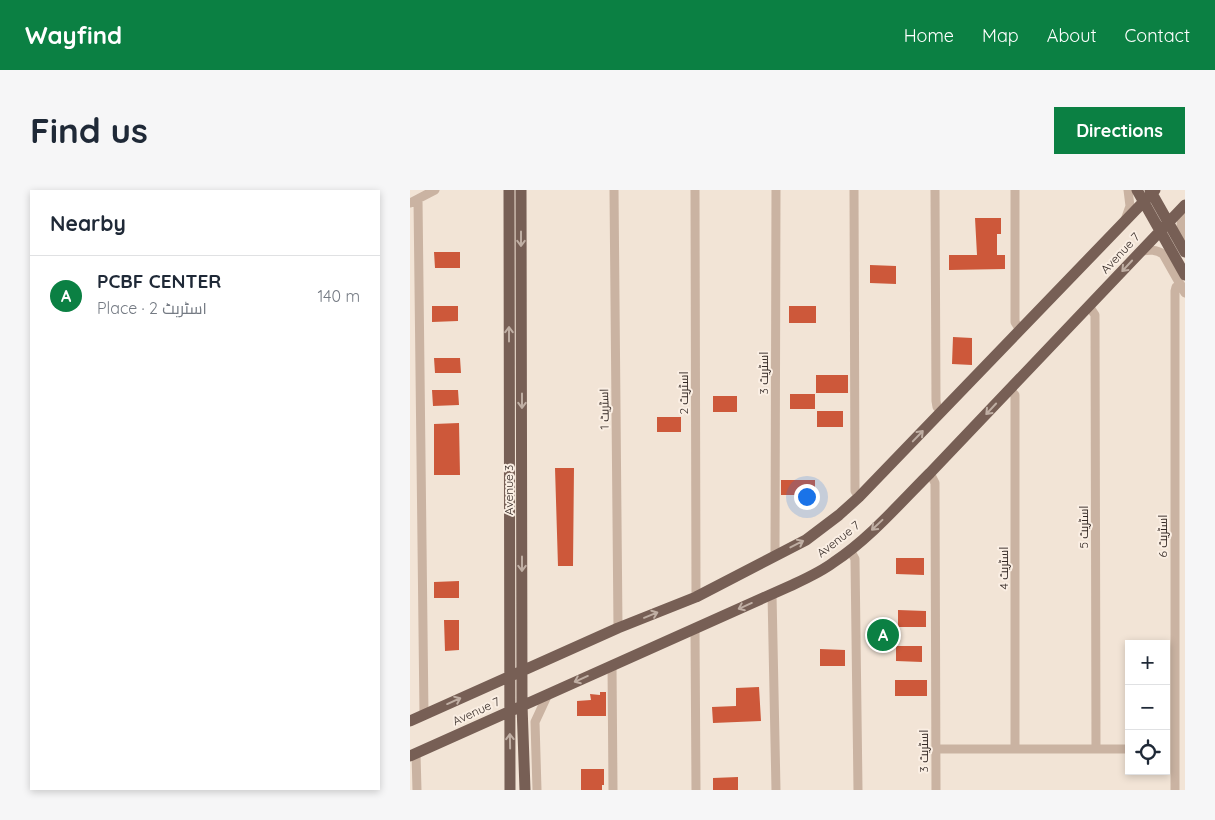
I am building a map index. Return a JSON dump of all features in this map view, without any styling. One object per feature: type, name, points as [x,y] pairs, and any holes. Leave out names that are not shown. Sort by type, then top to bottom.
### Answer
[{"type":"main road","name":"Avenue 3","points":[[509,190],[510,790]]},
{"type":"main road","name":"Avenue 3","points":[[521,190],[522,705],[529,743],[525,790]]},
{"type":"main road","points":[[1138,190],[1150,194],[1168,222],[1180,256],[1184,284]]},
{"type":"main road","name":"Avenue 7","points":[[410,721],[618,628],[696,597],[806,540],[822,529],[858,497],[1150,194]]},
{"type":"main road","points":[[1150,194],[1152,218],[1180,256]]},
{"type":"main road","name":"Avenue 7","points":[[413,755],[772,594],[833,563],[850,550],[930,474],[1184,207]]},
{"type":"main road","points":[[1127,218],[1138,215],[1152,218]]},
{"type":"street","points":[[424,715],[414,201],[435,190]]},
{"type":"street","name":"اسٹریٹ 1","points":[[614,190],[618,628]]},
{"type":"street","name":"اسٹریٹ 2","points":[[695,190],[696,597]]},
{"type":"street","name":"اسٹریٹ 3","points":[[775,555],[776,190]]},
{"type":"street","points":[[854,190],[855,491],[858,497]]},
{"type":"street","points":[[935,190],[936,402],[942,411]]},
{"type":"street","points":[[1015,190],[1015,322],[1020,330]]},
{"type":"street","points":[[1127,218],[1130,206],[1128,190]]},
{"type":"street","points":[[1184,207],[1181,227],[1185,238]]},
{"type":"street","points":[[1141,251],[1158,251],[1163,254],[1180,256]]},
{"type":"street","name":"اسٹریٹ 6","points":[[1176,790],[1171,750],[1174,292],[1176,288],[1184,284]]},
{"type":"street","name":"اسٹریٹ 5","points":[[1089,306],[1095,315],[1096,749]]},
{"type":"street","name":"اسٹریٹ 4","points":[[1009,389],[1015,395],[1015,749]]},
{"type":"street","name":"اسٹریٹ 3","points":[[930,474],[935,483],[936,790]]},
{"type":"street","points":[[850,550],[855,559],[858,790]]},
{"type":"street","points":[[772,594],[776,790]]},
{"type":"street","points":[[695,628],[696,790]]},
{"type":"street","points":[[612,665],[613,790]]},
{"type":"street","points":[[537,790],[529,743],[534,722],[548,693]]},
{"type":"street","points":[[936,749],[1125,749]]},
{"type":"street","points":[[413,755],[417,790]]},
{"type":"building","points":[[975,218],[1001,218],[1001,234],[997,234],[997,255],[1005,255],[1005,269],[949,270],[949,255],[977,255]]},
{"type":"building","points":[[434,252],[460,252],[460,268],[435,268]]},
{"type":"building","points":[[870,265],[896,266],[896,284],[870,283]]},
{"type":"building","points":[[432,306],[458,306],[458,321],[432,322]]},
{"type":"building","points":[[789,306],[816,306],[816,323],[789,323]]},
{"type":"building","points":[[953,337],[972,338],[972,365],[952,364]]},
{"type":"building","points":[[434,358],[460,358],[461,373],[435,373]]},
{"type":"building","points":[[816,375],[848,375],[848,393],[816,393]]},
{"type":"building","points":[[432,390],[458,390],[459,405],[433,406]]},
{"type":"building","points":[[790,394],[815,394],[815,409],[790,409]]},
{"type":"building","points":[[713,396],[737,396],[737,412],[713,412]]},
{"type":"building","points":[[817,411],[843,411],[843,427],[817,427]]},
{"type":"building","points":[[657,417],[681,417],[681,432],[657,432]]},
{"type":"building","points":[[459,423],[460,475],[434,475],[434,424]]},
{"type":"building","points":[[555,468],[574,468],[573,566],[558,566]]},
{"type":"building","points":[[781,480],[815,480],[815,495],[781,495]]},
{"type":"building","points":[[896,558],[924,558],[924,575],[896,574]]},
{"type":"building","points":[[459,581],[459,598],[434,598],[434,582]]},
{"type":"building","points":[[898,610],[926,611],[926,627],[898,627]]},
{"type":"building","points":[[444,620],[459,620],[459,650],[445,651]]},
{"type":"building","points":[[870,627],[896,628],[896,643],[870,643]]},
{"type":"building","points":[[896,646],[922,646],[922,662],[896,661]]},
{"type":"building","points":[[820,649],[845,650],[845,666],[820,666]]},
{"type":"building","points":[[895,680],[927,680],[927,696],[895,696]]},
{"type":"building","points":[[759,687],[761,721],[713,723],[712,707],[736,706],[736,688]]},
{"type":"building","points":[[600,692],[606,692],[606,716],[577,716],[577,701],[591,700],[590,694],[600,695]]},
{"type":"building","points":[[581,769],[604,769],[604,785],[602,785],[602,790],[581,790]]},
{"type":"building","points":[[738,777],[738,790],[713,790],[713,778]]},
{"type":"place","name":"PCBF CENTER","points":[[883,635]]}]
